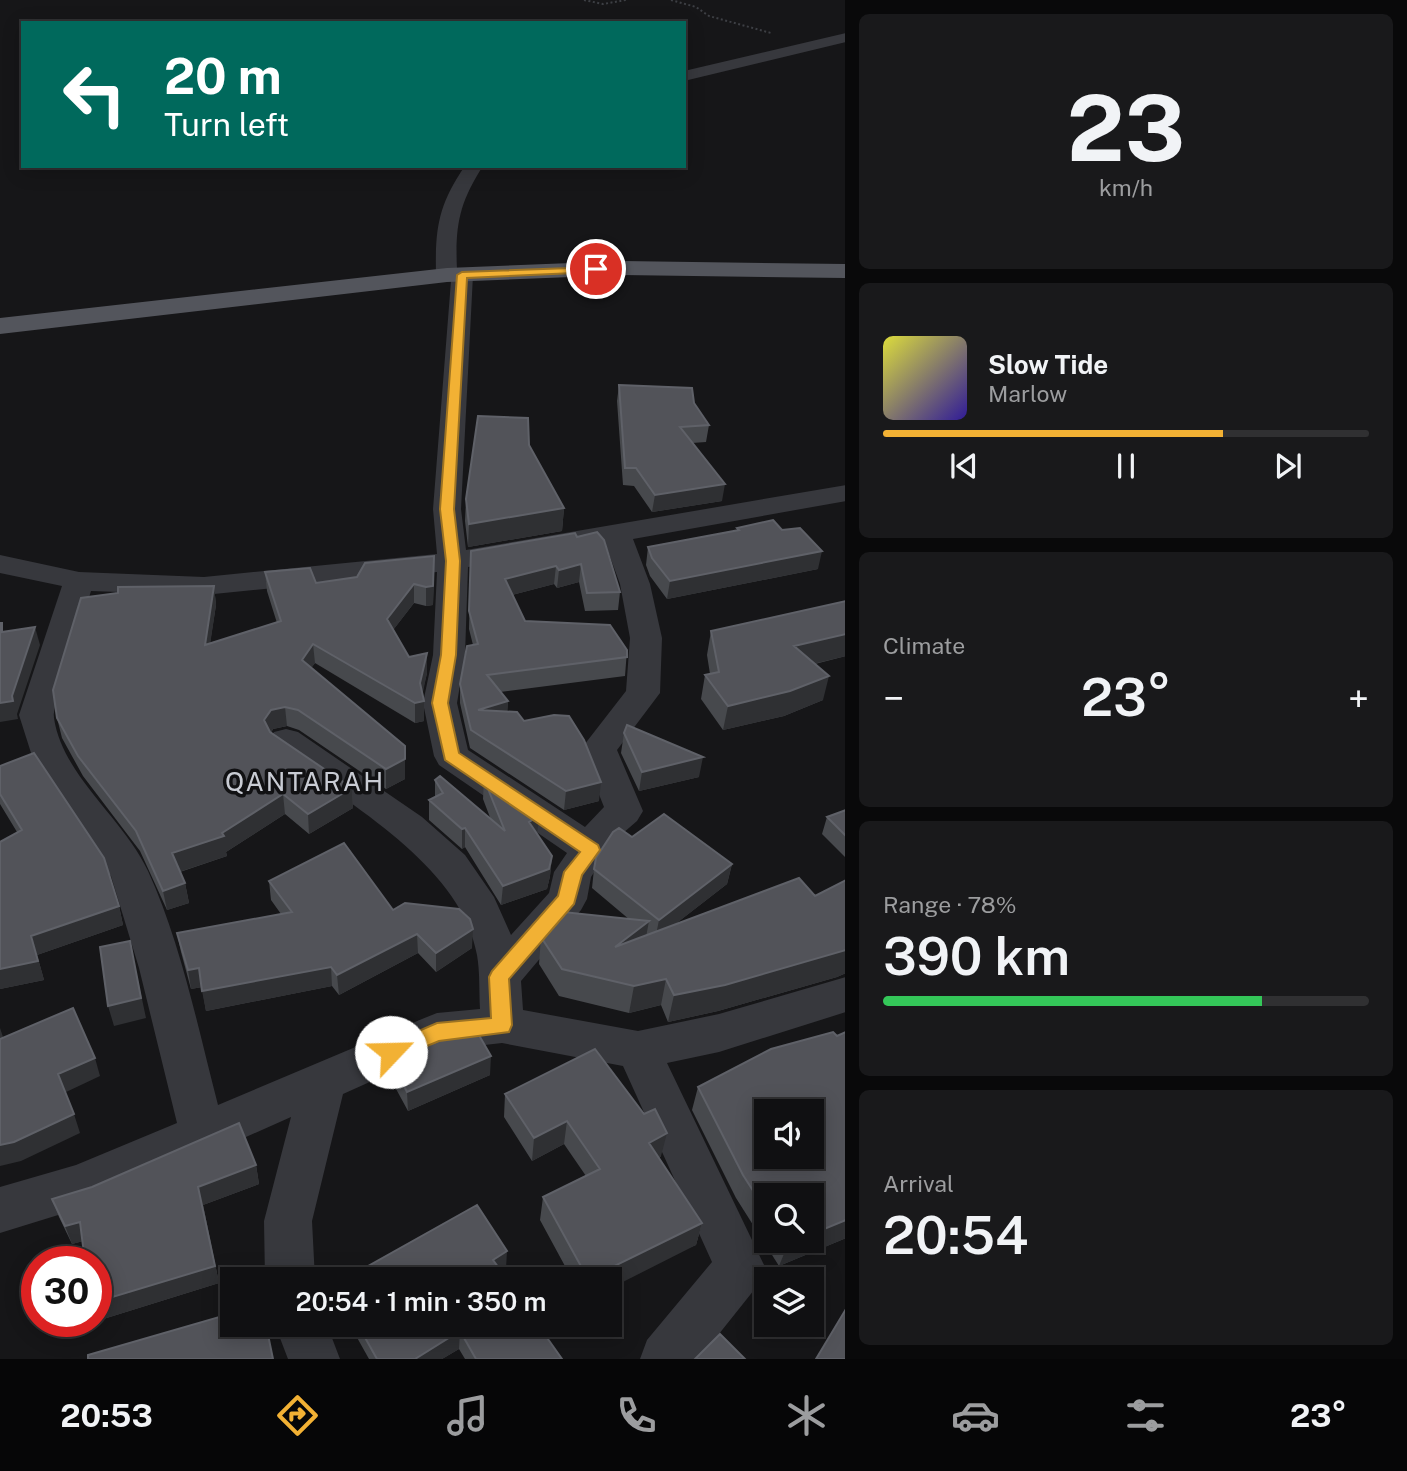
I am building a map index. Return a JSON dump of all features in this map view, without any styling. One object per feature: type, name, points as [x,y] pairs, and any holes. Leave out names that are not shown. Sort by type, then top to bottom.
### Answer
[{"type":"main road","points":[[0,326],[455,275],[622,268],[845,271]]},
{"type":"street","points":[[686,76],[845,37]]},
{"type":"street","points":[[473,168],[455,192],[445,222],[455,275],[447,509],[453,561],[449,655],[440,703],[452,756],[591,850]]},
{"type":"street","points":[[0,564],[79,581],[204,586],[453,561],[845,493]]},
{"type":"street","points":[[499,977],[567,899],[573,872],[591,850],[601,831],[624,811],[599,749],[643,693],[646,638],[635,584],[616,533]]},
{"type":"street","points":[[79,581],[36,715],[38,733],[47,755],[125,864],[156,950],[204,1134]]},
{"type":"street","points":[[286,741],[409,827],[451,865],[480,908],[498,954],[502,1025]]},
{"type":"street","points":[[0,1210],[80,1187],[437,1032],[502,1025],[638,1050],[719,1033],[845,994]]},
{"type":"street","points":[[638,1050],[740,1267],[666,1359]]},
{"type":"street","points":[[290,1267],[288,1221],[323,1082]]},
{"type":"street","points":[[306,1337],[314,1359]]},
{"type":"path","points":[[584,0],[603,5],[626,0]]},
{"type":"path","points":[[671,0],[696,7],[709,16],[792,39],[811,47]]},
{"type":"building","points":[[619,385],[692,388],[694,403],[709,425],[680,427],[725,484],[655,495],[636,468],[625,468]]},
{"type":"building","points":[[478,416],[528,418],[529,445],[564,508],[469,524],[466,499]]},
{"type":"building","points":[[773,520],[782,530],[800,528],[822,551],[670,581],[652,558],[648,547],[739,530],[737,528]]},
{"type":"building","points":[[597,532],[604,540],[620,592],[587,593],[581,564],[559,570],[556,566],[505,579],[525,621],[610,625],[627,650],[627,657],[487,675],[508,701],[478,710],[517,712],[524,721],[554,715],[569,716],[584,740],[601,782],[566,791],[471,730],[460,684],[467,646],[478,644],[469,611],[471,551],[575,533],[577,537]]},
{"type":"building","points":[[434,556],[433,586],[414,584],[387,619],[409,657],[427,653],[420,683],[424,701],[415,703],[313,644],[302,660],[405,746],[405,759],[386,769],[298,710],[285,707],[271,710],[264,720],[270,732],[352,788],[308,814],[283,794],[222,833],[224,836],[172,853],[185,883],[163,891],[136,831],[78,756],[57,718],[53,690],[81,598],[118,593],[118,587],[214,586],[205,645],[281,621],[265,572],[310,568],[316,583],[357,577],[365,563]]},
{"type":"building","points":[[845,601],[845,634],[794,646],[829,676],[790,691],[728,706],[705,675],[719,672],[711,631]]},
{"type":"building","points":[[0,623],[2,632],[35,627],[12,696],[13,701],[0,703]]},
{"type":"building","points":[[627,725],[703,757],[642,772],[624,733]]},
{"type":"building","points":[[34,753],[104,858],[119,906],[31,936],[38,961],[0,969],[0,842],[22,830],[0,794],[0,766]]},
{"type":"building","points":[[440,776],[505,831],[484,779],[539,816],[529,822],[552,856],[549,869],[503,886],[465,828],[462,829],[429,800],[443,793],[435,780]]},
{"type":"building","points":[[845,810],[845,835],[827,817]]},
{"type":"building","points":[[664,814],[732,864],[659,920],[594,869],[596,858],[613,832],[619,828],[632,837]]},
{"type":"building","points":[[344,843],[393,910],[405,903],[459,909],[470,919],[473,929],[436,953],[417,934],[337,975],[331,967],[202,991],[199,968],[188,970],[177,933],[292,912],[269,881]]},
{"type":"building","points":[[799,878],[815,896],[845,881],[845,950],[725,985],[674,995],[666,979],[634,986],[562,969],[541,937],[563,912],[649,921],[615,947]]},
{"type":"building","points":[[130,941],[141,998],[108,1006],[100,947]]},
{"type":"building","points":[[73,1008],[95,1058],[58,1074],[74,1114],[14,1142],[0,1145],[0,1039]]},
{"type":"building","points":[[476,1030],[491,1056],[407,1092],[389,1057],[442,1033]]},
{"type":"building","points":[[833,1032],[837,1036],[845,1032],[845,1220],[824,1229],[824,1183],[754,1183],[754,1192],[698,1087],[771,1049]]},
{"type":"building","points":[[595,1049],[644,1114],[655,1109],[667,1133],[649,1143],[702,1223],[612,1267],[581,1267],[543,1197],[600,1169],[567,1121],[534,1138],[505,1094]]},
{"type":"building","points":[[239,1123],[256,1165],[198,1187],[215,1266],[112,1297],[112,1246],[83,1246],[80,1222],[65,1226],[52,1199],[92,1187]]},
{"type":"building","points":[[477,1205],[507,1251],[493,1260],[498,1267],[366,1267]]},
{"type":"building","points":[[845,1311],[845,1359],[816,1359]]},
{"type":"building","points":[[220,1317],[220,1337],[268,1337],[273,1359],[88,1359],[88,1355]]},
{"type":"building","points":[[720,1334],[745,1359],[695,1359]]},
{"type":"building","points":[[365,1337],[450,1337],[415,1359],[377,1359]]},
{"type":"building","points":[[463,1337],[546,1337],[562,1359],[476,1359]]},
{"type":"district","name":"QANTARAH","points":[[305,782]]},
{"type":"route","points":[[391,1052],[437,1032],[502,1025],[499,977],[567,899],[573,872],[591,850],[452,756],[440,703],[449,655],[453,561],[447,509],[462,275],[596,269]]}]
